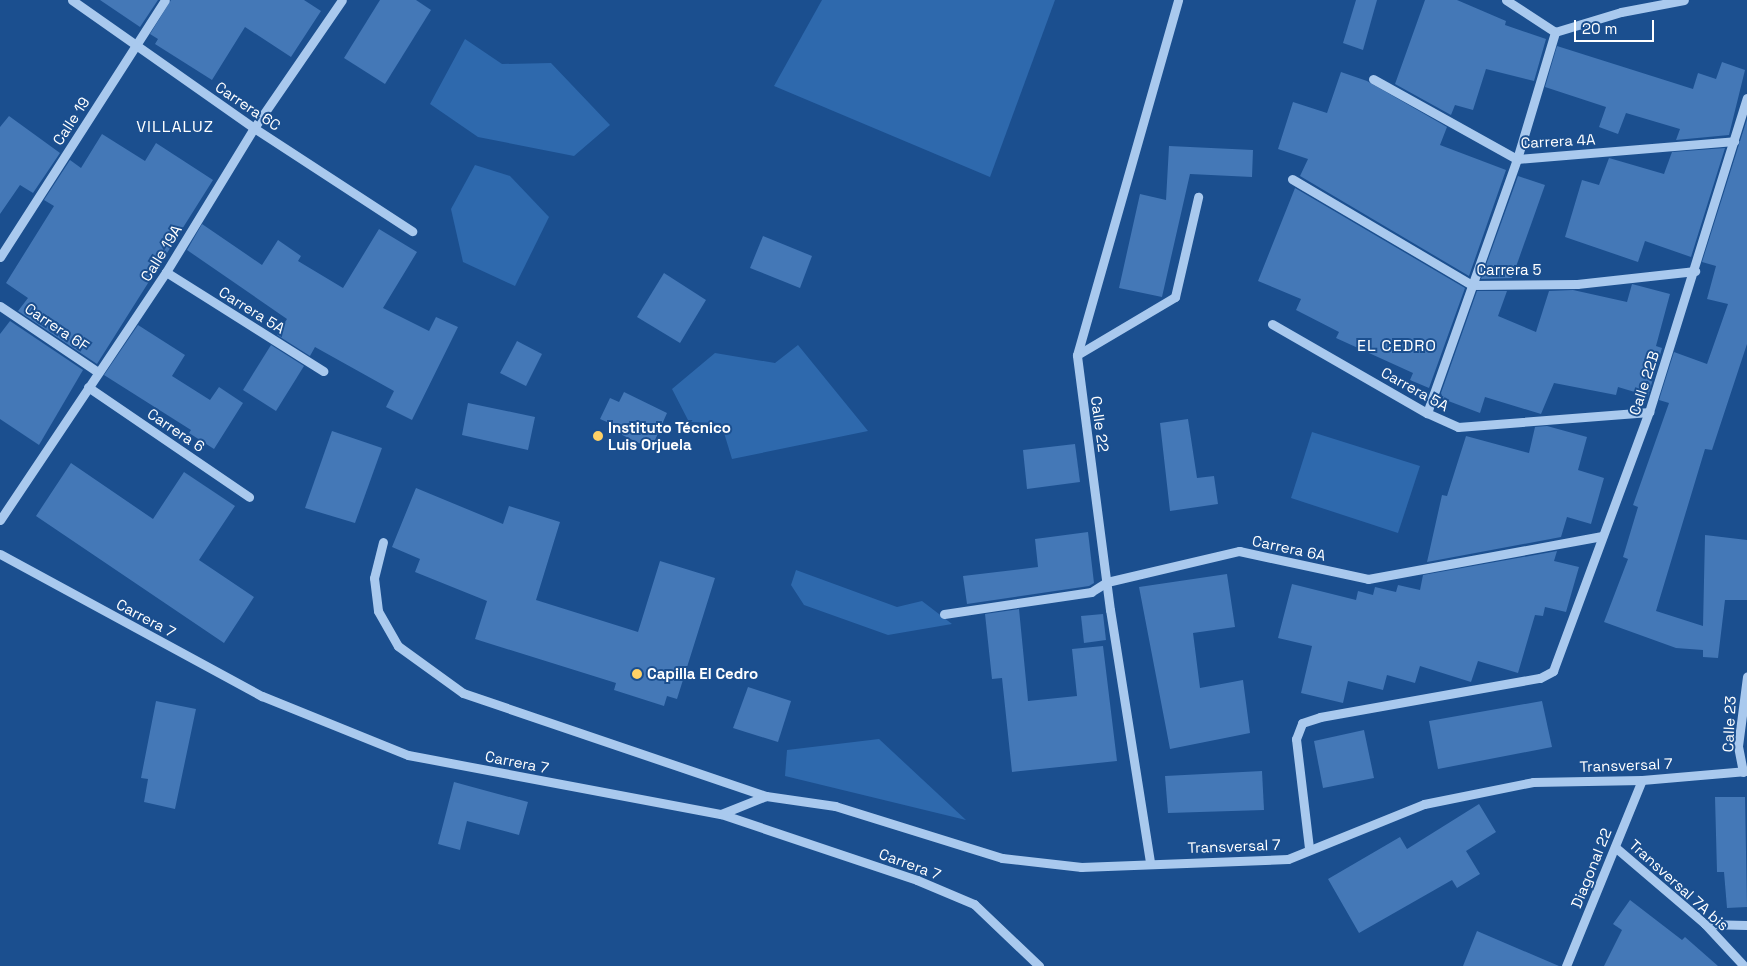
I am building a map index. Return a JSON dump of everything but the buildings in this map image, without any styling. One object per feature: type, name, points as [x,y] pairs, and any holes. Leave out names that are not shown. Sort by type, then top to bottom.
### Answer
[{"type":"street","name":"Carrera 6C","points":[[72,0],[254,128],[412,231]]},
{"type":"street","name":"Calle 19","points":[[0,257],[165,0]]},
{"type":"street","name":"Calle 19A","points":[[0,520],[166,272],[254,128],[342,0]]},
{"type":"street","name":"Calle 22","points":[[1150,862],[1107,582],[1077,355],[1178,0]]},
{"type":"street","points":[[1506,0],[1555,32]]},
{"type":"street","points":[[1555,32],[1621,12],[1684,0]]},
{"type":"street","points":[[1427,413],[1517,159],[1555,32]]},
{"type":"street","name":"Carrera 4A","points":[[1373,79],[1517,159],[1734,141]]},
{"type":"street","name":"Calle 22B","points":[[1309,848],[1296,739],[1302,724],[1320,717],[1540,678],[1553,671],[1649,412],[1695,271],[1747,98]]},
{"type":"street","name":"Carrera 5","points":[[1292,179],[1472,285],[1577,284],[1695,271]]},
{"type":"street","points":[[1077,355],[1175,296],[1198,197]]},
{"type":"street","name":"Carrera 5A","points":[[166,272],[323,371]]},
{"type":"street","name":"Carrera 6F","points":[[0,306],[98,372]]},
{"type":"street","name":"Carrera 5A","points":[[1272,324],[1427,413],[1458,427],[1649,412]]},
{"type":"street","name":"Carrera 6","points":[[88,387],[249,496]]},
{"type":"street","name":"Carrera 6A","points":[[944,614],[1091,592],[1107,582],[1238,551],[1368,580],[1602,536]]},
{"type":"street","name":"Transversal 7","points":[[383,542],[374,578],[378,611],[398,646],[463,693],[766,796],[835,806],[1002,858],[1081,867],[1150,862],[1288,858],[1309,848],[1424,804],[1533,782],[1642,780],[1745,772]]},
{"type":"street","name":"Carrera 7","points":[[0,554],[262,696],[408,755],[721,814],[918,880],[974,904],[1037,964]]},
{"type":"street","name":"Calle 23","points":[[1745,772],[1738,746],[1747,677]]},
{"type":"street","name":"Diagonal 22","points":[[1566,966],[1642,780]]},
{"type":"street","points":[[721,814],[766,796]]},
{"type":"street","name":"Transversal 7A bis","points":[[1615,847],[1705,924],[1744,966]]},
{"type":"street","points":[[1705,924],[1747,925]]},
{"type":"shaded area","points":[[822,0],[1055,0],[990,177],[774,86]]},
{"type":"shaded area","points":[[465,39],[502,64],[551,63],[610,125],[574,156],[478,137],[430,104]]},
{"type":"shaded area","points":[[475,165],[510,176],[549,217],[515,286],[463,262],[451,209]]},
{"type":"shaded area","points":[[798,345],[868,431],[732,459],[721,423],[689,422],[672,389],[715,353],[775,363]]},
{"type":"shaded area","points":[[1312,432],[1420,466],[1398,533],[1291,498]]},
{"type":"shaded area","points":[[796,570],[897,607],[922,601],[952,624],[888,635],[804,605],[791,585]]},
{"type":"shaded area","points":[[879,739],[966,820],[785,776],[787,750]]},
{"type":"place","name":"Instituto Técnico Luis Orjuela","points":[[598,436]]},
{"type":"place","name":"Capilla El Cedro","points":[[637,674]]},
{"type":"district","name":"VILLALUZ","points":[[175,127]]},
{"type":"district","name":"EL CEDRO","points":[[1397,346]]}]
